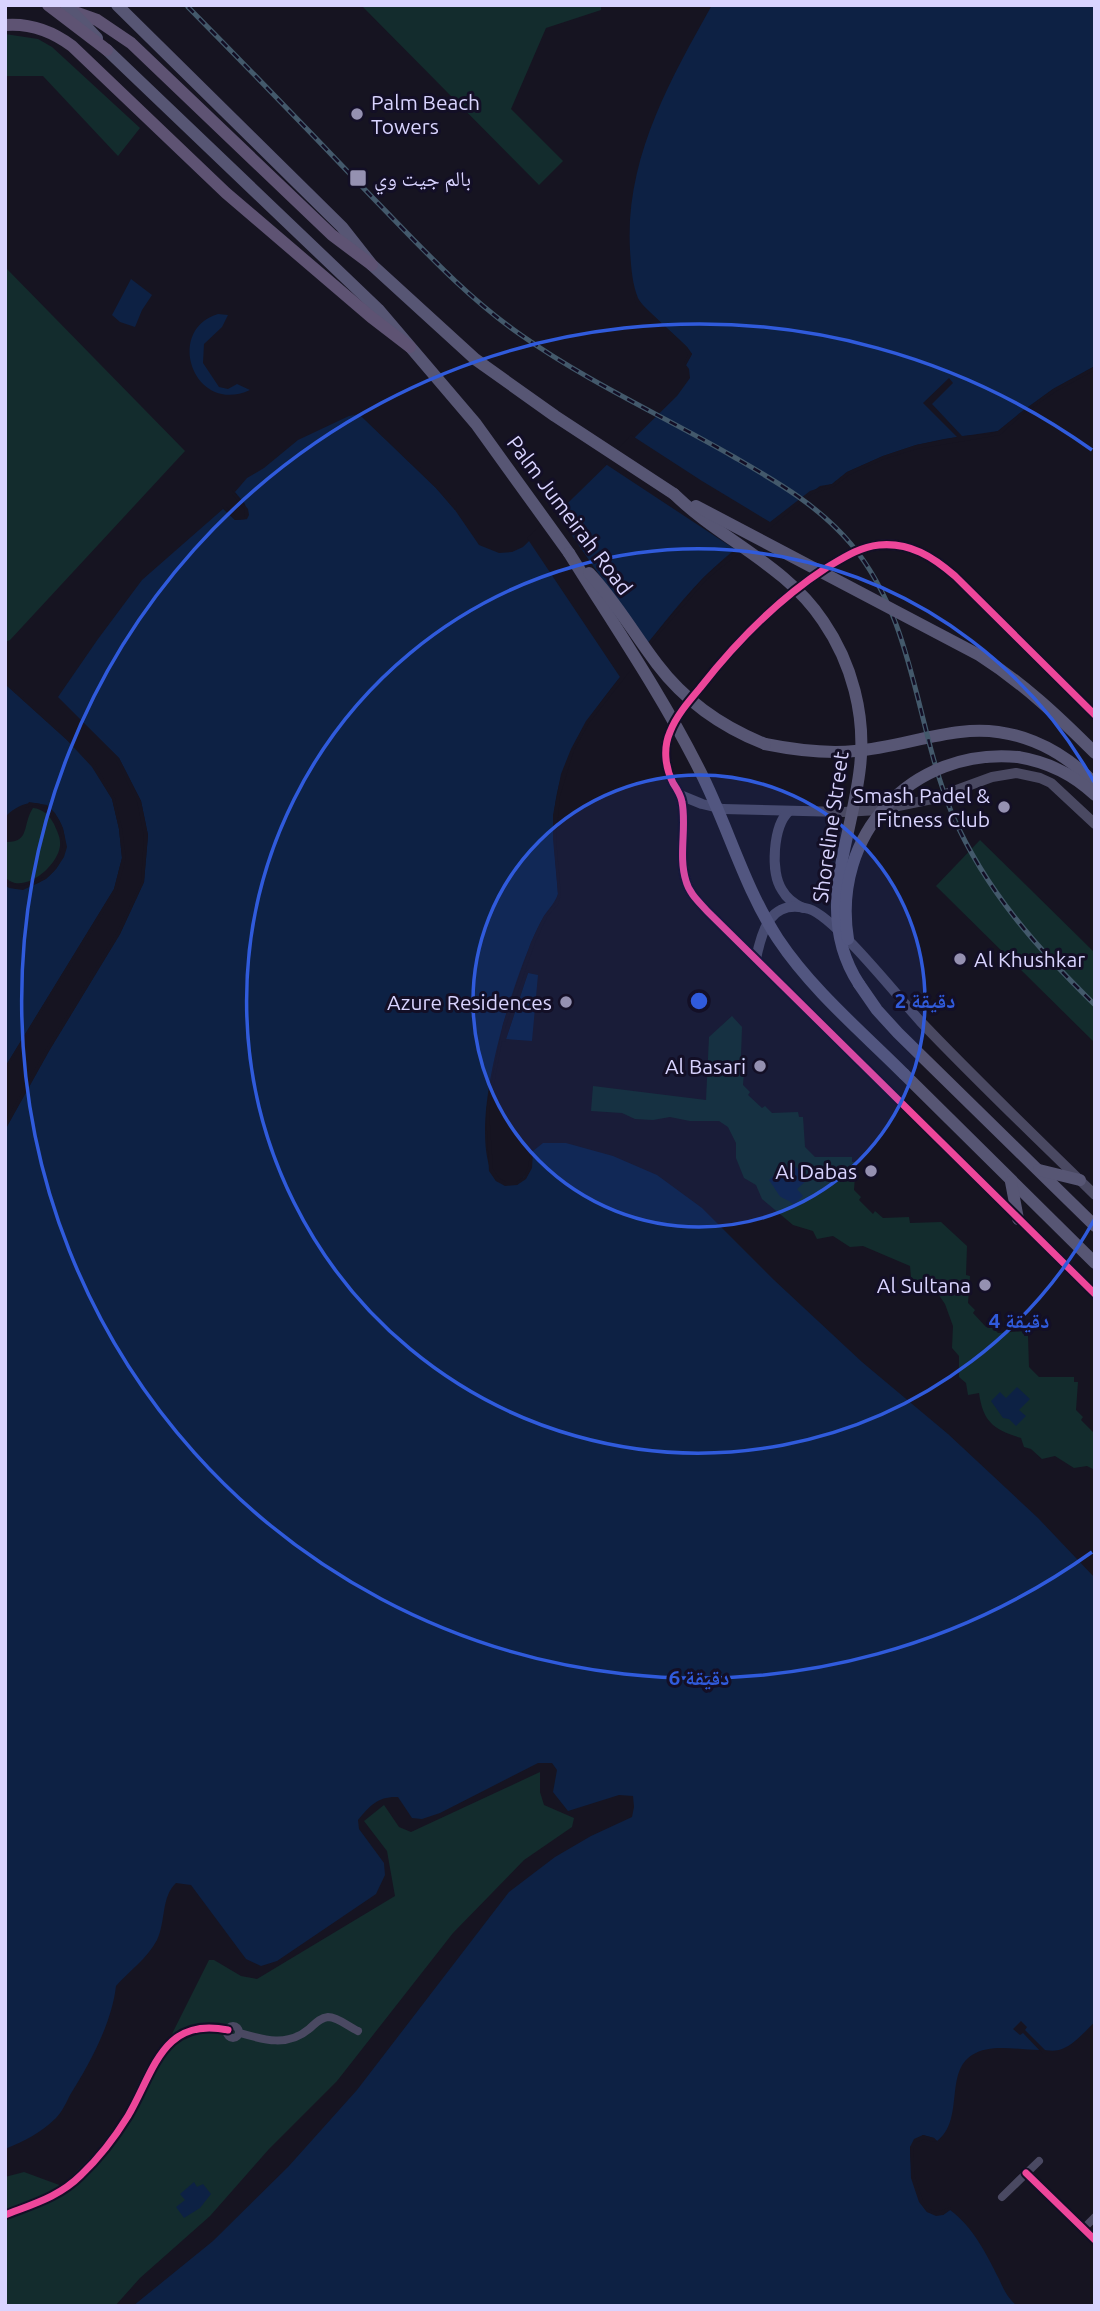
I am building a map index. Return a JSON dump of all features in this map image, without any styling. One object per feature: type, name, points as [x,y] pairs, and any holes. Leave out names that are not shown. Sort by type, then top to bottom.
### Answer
[{"type":"main road","name":"Palm Jumeirah Road","points":[[66,5],[107,50],[367,297],[476,424],[569,553],[604,590],[657,664],[699,707],[724,724],[765,744],[800,750],[836,752],[872,749],[950,733],[990,731],[1016,736],[1053,750],[1075,765],[1095,784]]},
{"type":"main road","name":"Palm Jumeirah Road","points":[[117,5],[342,227],[372,265],[484,366],[674,494],[979,655],[1042,701],[1095,752]]},
{"type":"main road","points":[[47,6],[107,50]]},
{"type":"main road","points":[[47,6],[85,15],[109,27],[131,43],[332,235],[372,265]]},
{"type":"main road","points":[[5,25],[22,25],[44,30],[72,46],[197,167],[358,306],[410,347]]},
{"type":"main road","name":"Shoreline Street","points":[[674,494],[709,524],[789,581],[822,620],[846,665],[858,706],[861,748],[858,782],[838,877],[836,904],[843,953],[859,984],[887,1022],[1095,1226]]},
{"type":"main road","points":[[569,553],[682,737],[722,817],[758,904],[777,938],[814,984],[1095,1263]]},
{"type":"main road","points":[[859,984],[846,928],[848,883],[856,855],[874,822],[898,794],[934,770],[975,757],[1018,757],[1041,762],[1062,771],[1095,795]]},
{"type":"main road","points":[[1039,1170],[1080,1180]]},
{"type":"main road","points":[[1011,1182],[1018,1219]]},
{"type":"street","points":[[1095,715],[936,560],[902,546],[869,546],[849,554],[792,592],[738,642],[676,721],[667,742],[667,765],[683,804],[684,869],[687,885],[707,911],[1095,1294]]},
{"type":"street","points":[[680,795],[712,807],[861,812],[897,808],[932,799],[992,777],[1016,773],[1051,783],[1095,824]]},
{"type":"street","points":[[789,811],[781,820],[777,831],[776,878],[787,897],[818,913],[827,921],[874,968],[923,1024],[1095,1195]]},
{"type":"street","points":[[756,959],[763,928],[774,915],[789,908],[806,909]]},
{"type":"street","points":[[5,2215],[50,2199],[79,2178],[116,2134],[136,2101],[149,2072],[178,2036],[194,2028],[228,2030],[235,2026],[240,2032],[264,2040],[282,2041],[300,2035],[319,2020],[328,2017],[358,2031]]},
{"type":"street","points":[[1002,2197],[1039,2161]]},
{"type":"street","points":[[1026,2173],[1095,2240]]},
{"type":"street","points":[[1083,2229],[1095,2217]]},
{"type":"green space","points":[[361,5],[601,5],[601,10],[546,28],[511,109],[563,161],[539,185]]},
{"type":"green space","points":[[5,34],[38,39],[52,47],[140,128],[118,156],[43,76],[5,76]]},
{"type":"green space","points":[[5,267],[185,451],[10,640],[5,642]]},
{"type":"green space","points":[[33,808],[43,811],[50,818],[60,846],[55,859],[44,872],[30,881],[14,883],[5,878],[5,842],[22,836]]},
{"type":"green space","points":[[980,840],[1095,953],[1095,1043],[936,886]]},
{"type":"green space","points":[[732,1016],[742,1027],[741,1056],[745,1057],[743,1085],[750,1092],[748,1095],[772,1113],[798,1112],[799,1117],[803,1117],[805,1147],[815,1157],[852,1157],[852,1162],[856,1162],[854,1190],[861,1197],[859,1200],[873,1214],[875,1211],[883,1218],[909,1217],[910,1223],[941,1222],[967,1246],[966,1275],[970,1276],[968,1303],[975,1310],[973,1313],[986,1327],[989,1324],[998,1333],[1025,1331],[1024,1336],[1028,1336],[1029,1367],[1039,1377],[1074,1377],[1074,1382],[1078,1382],[1076,1410],[1083,1417],[1081,1420],[1095,1434],[1095,1470],[1087,1466],[1074,1468],[1055,1456],[1042,1459],[1031,1449],[1024,1447],[1021,1438],[1004,1432],[991,1423],[983,1411],[979,1393],[968,1395],[966,1383],[959,1377],[959,1356],[952,1348],[953,1326],[945,1304],[932,1285],[919,1285],[911,1277],[910,1266],[863,1246],[850,1247],[833,1236],[817,1239],[813,1231],[793,1225],[762,1199],[756,1185],[744,1178],[736,1158],[736,1143],[728,1127],[719,1121],[690,1121],[670,1117],[635,1119],[622,1113],[591,1111],[593,1086],[706,1100],[709,1037]]},
{"type":"green space","points":[[540,1772],[540,1792],[544,1805],[574,1818],[572,1827],[524,1860],[453,1933],[337,2081],[269,2149],[210,2216],[140,2278],[115,2306],[5,2306],[5,2177],[24,2172],[62,2186],[94,2154],[122,2117],[159,2048],[171,2036],[209,1960],[214,1960],[241,1976],[257,1979],[395,1896],[387,1851],[364,1821],[384,1805],[399,1827],[411,1832]]},
{"type":"water","points":[[712,5],[1095,5],[1095,366],[1053,389],[998,431],[916,445],[847,472],[832,484],[820,486],[715,566],[674,610],[607,694],[576,740],[557,793],[554,830],[558,894],[534,935],[503,1026],[488,1097],[485,1130],[487,1159],[496,1181],[517,1185],[531,1168],[533,1151],[543,1143],[566,1143],[613,1156],[657,1175],[702,1208],[862,1362],[948,1434],[1038,1518],[1095,1578],[1095,2022],[1076,2041],[1059,2050],[996,2048],[972,2055],[959,2073],[953,2109],[945,2132],[937,2141],[923,2135],[910,2147],[915,2189],[927,2212],[943,2215],[950,2210],[966,2224],[984,2250],[1006,2293],[1017,2306],[133,2306],[213,2241],[288,2167],[357,2090],[509,1892],[555,1857],[632,1817],[634,1807],[633,1796],[619,1795],[568,1811],[553,1792],[557,1770],[552,1763],[538,1763],[440,1813],[422,1819],[412,1818],[398,1797],[380,1800],[358,1820],[359,1829],[384,1863],[385,1875],[376,1894],[277,1961],[261,1966],[246,1959],[191,1885],[176,1883],[168,1895],[157,1940],[143,1959],[116,1986],[110,2014],[99,2043],[62,2110],[38,2132],[5,2149],[5,1130],[120,934],[144,882],[148,835],[141,801],[119,758],[58,697],[142,580],[223,509],[235,520],[247,519],[245,504],[235,492],[247,478],[264,468],[298,440],[359,414],[436,488],[479,545],[499,553],[512,552],[523,547],[677,396],[690,378],[686,365],[692,354],[638,298],[631,268],[630,217],[642,153],[653,122],[680,63]]},
{"type":"water","points":[[131,279],[152,295],[135,327],[120,322],[112,315]]},
{"type":"water","points":[[218,314],[228,315],[222,327],[204,344],[203,363],[219,387],[228,389],[237,384],[250,390],[230,395],[214,391],[201,382],[193,368],[190,352],[192,336],[202,323]]},
{"type":"water","points":[[5,684],[92,766],[112,799],[122,858],[114,889],[5,1067],[5,885],[17,889],[28,887],[54,872],[63,856],[65,839],[61,823],[51,810],[38,804],[23,805],[5,817]]},
{"type":"water","points":[[528,973],[538,975],[532,1041],[506,1039]]},
{"type":"water","points":[[795,1166],[808,1179],[797,1189],[803,1196],[794,1205],[780,1196],[769,1180],[778,1171],[784,1177]]},
{"type":"water","points":[[1017,1387],[1030,1399],[1019,1410],[1026,1416],[1016,1426],[1009,1419],[1003,1418],[991,1401],[1000,1392],[1006,1398]]},
{"type":"water","points":[[194,2182],[197,2187],[203,2184],[211,2194],[200,2208],[184,2218],[176,2207],[185,2200],[180,2194]]},
{"type":"pier","points":[[634,297],[687,347],[692,354],[686,365],[684,362],[688,355],[685,349],[636,303]]},
{"type":"pier","points":[[1095,366],[1095,370],[1055,392],[1022,415],[1000,435],[917,449],[884,459],[849,475],[833,487],[812,494],[707,579],[660,633],[589,723],[574,750],[560,796],[556,839],[561,895],[535,943],[506,1025],[505,1029],[525,972],[529,970],[505,1042],[502,1041],[489,1111],[493,1169],[499,1178],[506,1182],[516,1182],[524,1177],[531,1148],[532,1168],[526,1179],[517,1185],[505,1186],[496,1181],[489,1171],[486,1111],[503,1024],[531,942],[558,894],[553,815],[561,774],[586,721],[620,677],[527,538],[555,511],[647,644],[704,577],[736,550],[604,463],[631,435],[770,522],[810,491],[832,484],[847,472],[916,445],[957,437],[923,403],[949,378],[953,383],[932,404],[962,436],[990,434],[998,431],[1053,389]]},
{"type":"pier","points":[[359,414],[364,414],[439,485],[457,506],[455,510],[436,488]]},
{"type":"pier","points":[[232,490],[248,509],[247,519],[235,520],[222,506],[226,506],[236,517],[244,517],[245,510],[232,494]]},
{"type":"pier","points":[[5,681],[95,764],[115,798],[126,858],[117,891],[5,1071],[114,889],[122,858],[112,799],[92,767],[67,740],[5,684]]},
{"type":"pier","points":[[55,695],[119,758],[141,801],[148,835],[144,882],[120,934],[5,1130],[5,1122],[117,932],[141,882],[144,836],[137,802],[116,760],[55,699]]},
{"type":"pier","points":[[29,802],[47,805],[55,813],[63,828],[67,847],[64,857],[46,879],[23,890],[9,888],[5,882],[22,886],[44,877],[54,867],[63,846],[60,829],[53,815],[36,805],[25,808]]},
{"type":"pier","points":[[1021,2021],[1027,2027],[1025,2030],[1049,2054],[1043,2054],[1023,2033],[1020,2035],[1013,2029]]},
{"type":"pier","points":[[923,2135],[937,2141],[924,2139],[917,2142],[913,2157],[915,2177],[929,2209],[936,2212],[951,2207],[943,2215],[936,2216],[927,2212],[919,2202],[911,2178],[910,2147],[914,2139]]},
{"type":"railway","points":[[188,7],[426,252],[462,288],[501,320],[573,368],[781,485],[825,517],[851,544],[872,574],[889,607],[912,675],[940,782],[966,843],[1015,918],[1095,1005]]},
{"type":"cycle path","points":[[1095,715],[947,569],[911,548],[879,545],[858,551],[826,568],[758,623],[728,654],[683,709],[670,732],[666,751],[668,771],[682,802],[684,871],[687,885],[695,897],[1095,1294]]},
{"type":"cycle path","points":[[5,2215],[55,2194],[73,2183],[88,2168],[123,2124],[154,2066],[174,2039],[188,2031],[206,2028],[228,2030]]},
{"type":"cycle path","points":[[1026,2173],[1095,2240]]},
{"type":"place","name":"Palm Beach Towers","points":[[357,114]]},
{"type":"place","name":"بالم جيت وي","points":[[358,178]]},
{"type":"place","name":"Smash Padel & Fitness Club","points":[[1004,807]]},
{"type":"place","name":"Al Khushkar","points":[[960,959]]},
{"type":"place","name":"Azure Residences","points":[[566,1002]]},
{"type":"place","name":"Al Basari","points":[[760,1066]]},
{"type":"place","name":"Al Dabas","points":[[871,1171]]},
{"type":"place","name":"Al Sultana","points":[[985,1285]]}]
